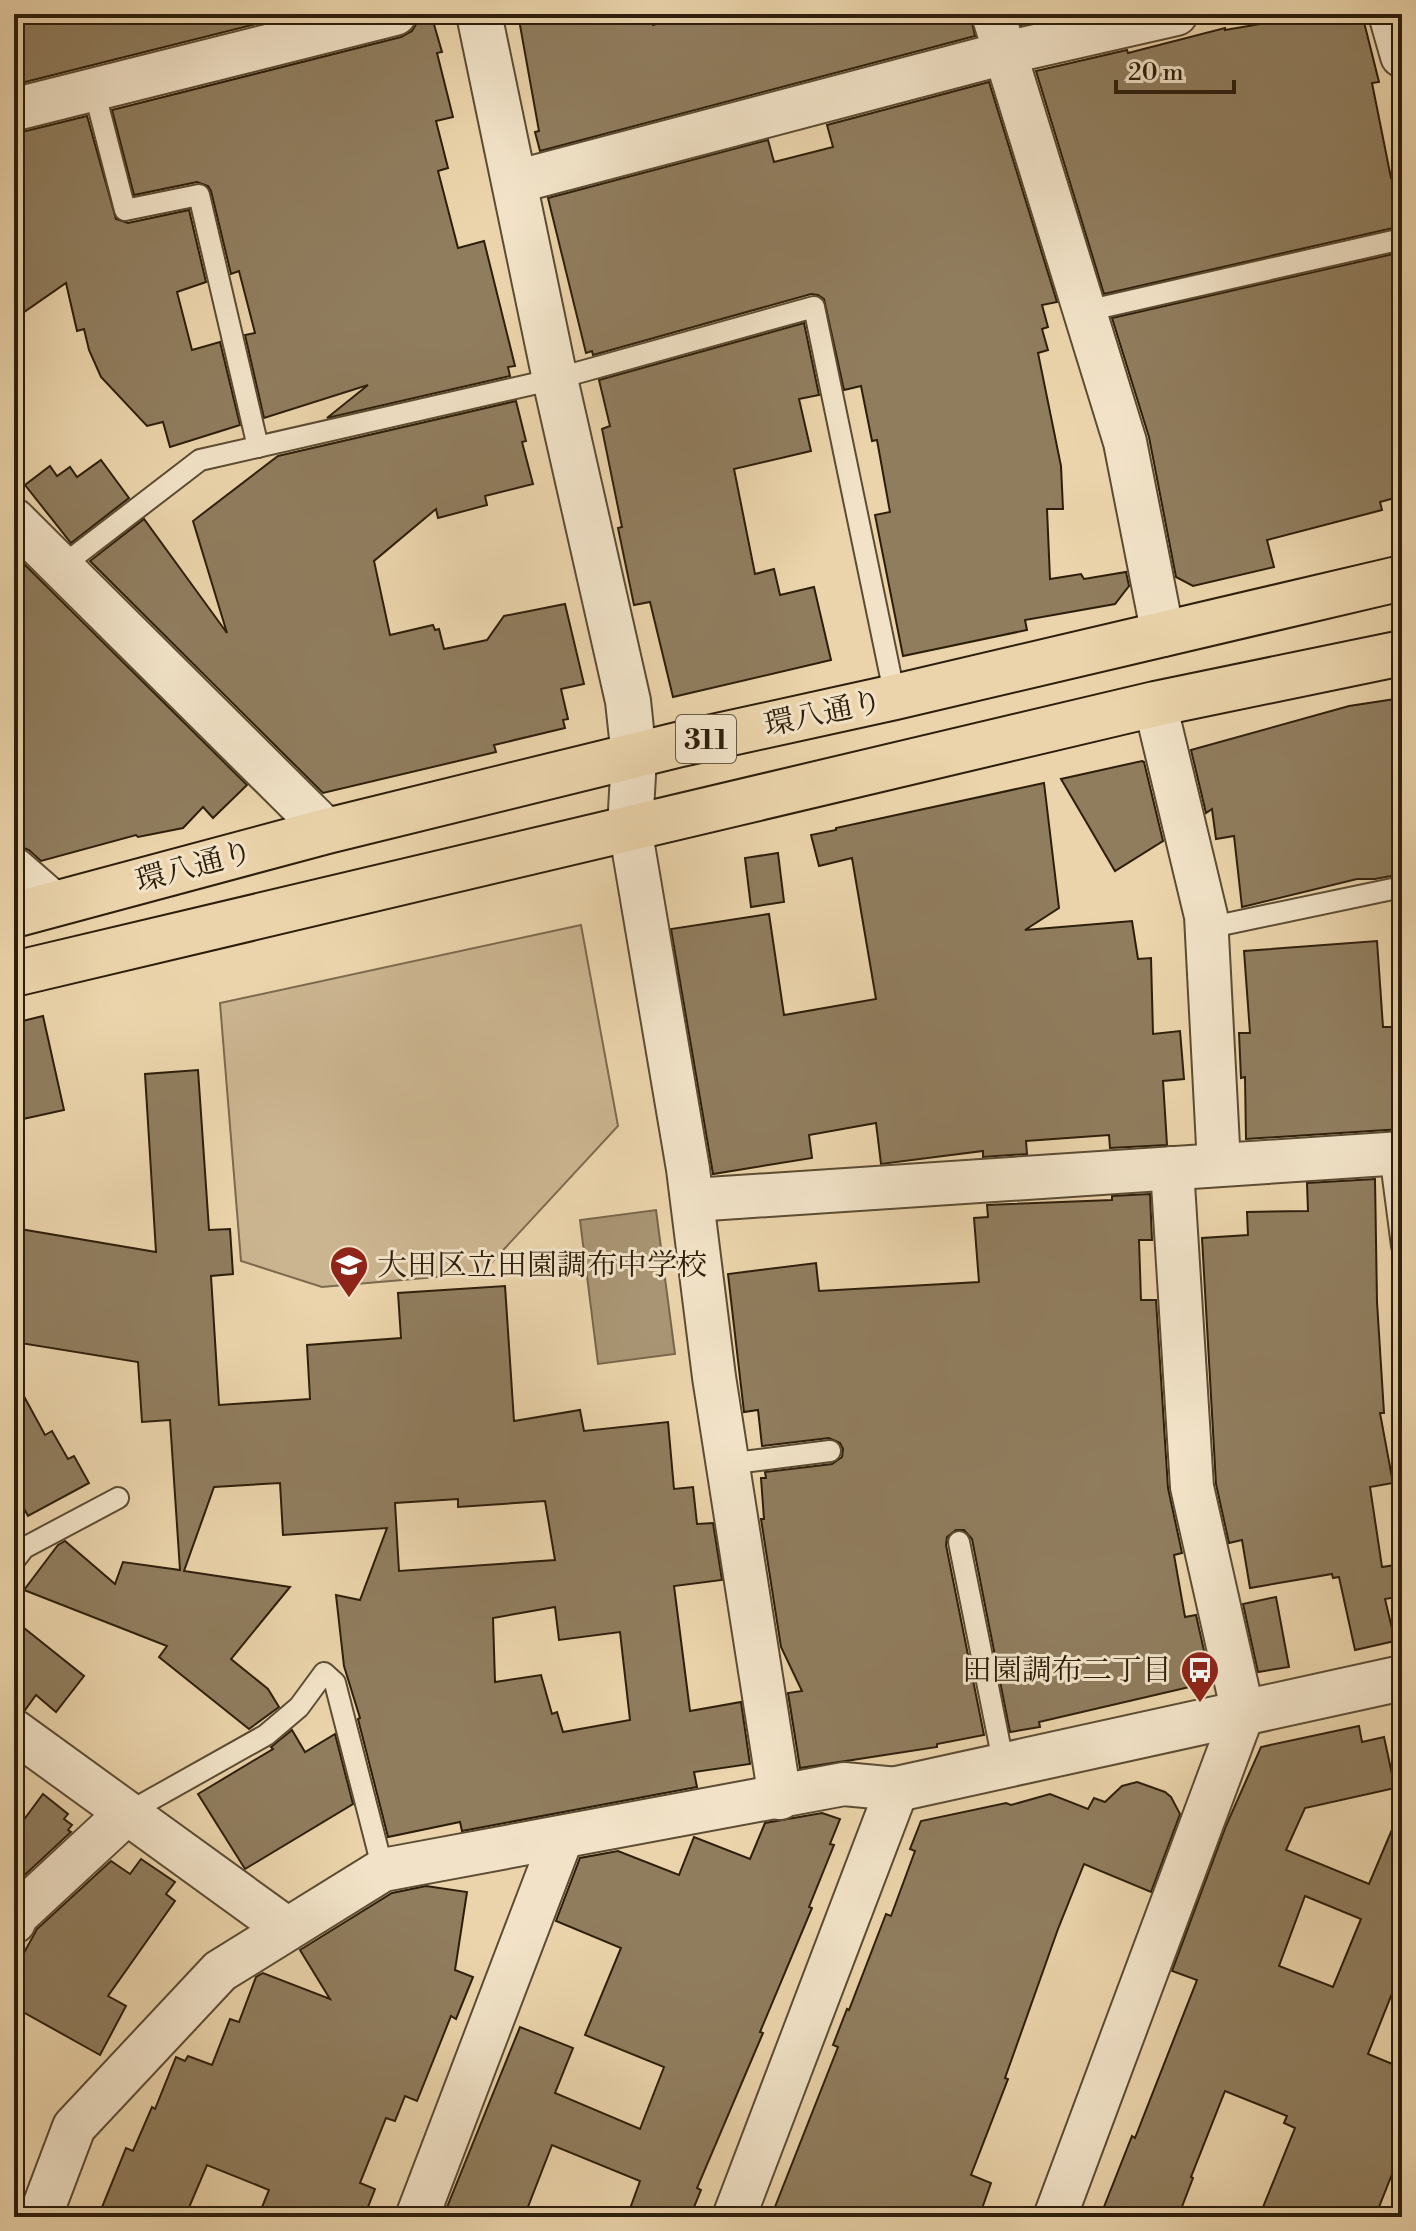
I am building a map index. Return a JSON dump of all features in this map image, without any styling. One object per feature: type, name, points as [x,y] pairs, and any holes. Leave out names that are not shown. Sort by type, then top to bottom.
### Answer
[{"type":"main road","name":"環八通り","points":[[34,909],[327,831],[1402,578]]},
{"type":"main road","name":"環八通り","points":[[14,974],[1155,704],[1402,653]]},
{"type":"street","points":[[14,106],[20,108],[395,14]]},
{"type":"street","points":[[479,14],[555,379],[628,701],[634,757],[630,828],[693,1200],[727,1464],[780,1798]]},
{"type":"street","points":[[515,182],[999,33],[1176,14]]},
{"type":"street","points":[[1390,14],[1402,56]]},
{"type":"street","points":[[999,33],[1125,442],[1163,635]]},
{"type":"street","points":[[14,520],[327,831]]},
{"type":"street","points":[[1155,704],[1207,928],[1219,1165]]},
{"type":"street","points":[[14,869],[34,909]]},
{"type":"street","points":[[693,1200],[1396,1153]]},
{"type":"street","points":[[1055,2217],[1243,1713],[1192,1487],[1172,1168]]},
{"type":"street","points":[[40,2217],[74,2127],[220,1971],[383,1870],[844,1784],[897,1789],[1402,1678]]},
{"type":"street","points":[[14,1731],[286,1928]]},
{"type":"street","points":[[734,2217],[897,1789]]},
{"type":"street","points":[[14,1922],[17,1915],[127,1813]]},
{"type":"street","points":[[417,2217],[562,1837]]},
{"type":"lane","points":[[94,90],[125,210],[199,195],[258,447]]},
{"type":"lane","points":[[1086,311],[1402,239]]},
{"type":"lane","points":[[62,566],[200,460],[555,379],[814,307],[895,697]]},
{"type":"lane","points":[[1207,928],[1402,887]]},
{"type":"lane","points":[[1396,1153],[1402,1246]]},
{"type":"lane","points":[[727,1464],[830,1451]]},
{"type":"lane","points":[[14,1561],[24,1548],[118,1498]]},
{"type":"lane","points":[[959,1542],[1004,1766]]},
{"type":"lane","points":[[127,1813],[266,1735],[299,1707],[324,1673],[335,1683],[383,1870]]},
{"type":"shaded area","points":[[581,925],[618,1126],[482,1273],[322,1287],[241,1261],[220,1003]]},
{"type":"shaded area","points":[[656,1210],[675,1354],[598,1364],[580,1220]]},
{"type":"building","points":[[14,14],[296,14],[14,83]]},
{"type":"building","points":[[418,14],[431,14],[442,52],[437,53],[453,117],[436,121],[448,168],[438,171],[458,248],[484,241],[515,366],[508,367],[510,376],[327,418],[368,385],[264,418],[245,335],[255,333],[239,271],[231,274],[211,191],[208,186],[197,182],[134,195],[112,110],[401,37],[412,31]]},
{"type":"building","points":[[518,14],[650,14],[653,25],[694,14],[970,14],[975,36],[540,151]]},
{"type":"building","points":[[1018,14],[1068,14],[1021,25]]},
{"type":"building","points":[[1318,14],[1362,14],[1379,82],[1372,83],[1391,178],[1394,177],[1402,210],[1402,226],[1104,294],[1036,71],[1127,50],[1128,53],[1225,28]]},
{"type":"building","points":[[989,82],[1057,302],[1042,305],[1048,327],[1042,329],[1048,350],[1038,353],[1061,466],[1063,509],[1047,509],[1050,579],[1081,574],[1084,579],[1126,572],[1129,586],[1115,604],[1025,620],[1027,630],[903,656],[875,515],[890,512],[877,440],[872,441],[861,386],[844,390],[824,299],[811,294],[593,355],[592,351],[586,353],[548,198],[768,140],[774,162],[833,147],[827,125]]},
{"type":"building","points":[[87,116],[116,219],[128,223],[189,210],[206,282],[177,292],[192,350],[220,342],[240,425],[170,447],[163,422],[147,426],[101,377],[84,329],[77,331],[66,283],[14,319],[14,131],[26,131]]},
{"type":"building","points":[[1402,252],[1402,496],[1380,502],[1382,510],[1267,540],[1274,567],[1193,586],[1176,577],[1149,437],[1112,318]]},
{"type":"building","points":[[804,323],[819,395],[799,399],[811,451],[734,469],[755,574],[774,569],[780,595],[814,587],[831,660],[673,697],[650,602],[634,605],[602,429],[610,426],[599,380]]},
{"type":"building","points":[[516,401],[533,484],[485,496],[487,505],[438,518],[436,509],[374,561],[390,635],[433,625],[435,630],[439,629],[444,649],[487,640],[504,616],[565,604],[584,684],[561,689],[568,719],[563,720],[565,728],[494,745],[496,752],[323,793],[90,561],[144,519],[227,633],[193,521],[278,456]]},
{"type":"building","points":[[101,460],[129,498],[71,543],[25,485],[50,466],[57,476],[70,467],[77,477]]},
{"type":"building","points":[[19,559],[247,785],[213,818],[203,807],[183,828],[136,835],[41,861],[29,850],[14,844],[14,560]]},
{"type":"building","points":[[1402,698],[1402,874],[1357,879],[1242,907],[1234,836],[1216,839],[1212,809],[1206,813],[1191,750],[1349,706]]},
{"type":"building","points":[[1142,761],[1163,841],[1115,871],[1061,779]]},
{"type":"building","points":[[1044,783],[1059,908],[1025,930],[1132,921],[1138,959],[1151,958],[1153,1034],[1180,1031],[1184,1079],[1163,1081],[1167,1145],[1110,1148],[1109,1135],[1026,1141],[1027,1154],[983,1157],[983,1151],[881,1164],[876,1123],[809,1135],[812,1158],[713,1174],[671,929],[769,914],[784,1015],[876,999],[852,858],[819,866],[811,835]]},
{"type":"building","points":[[778,853],[784,902],[751,907],[745,858]]},
{"type":"building","points":[[1377,941],[1383,1027],[1402,1027],[1402,1129],[1246,1139],[1245,1077],[1241,1078],[1239,1033],[1250,1033],[1244,951]]},
{"type":"building","points":[[43,1016],[64,1110],[14,1121],[14,1023]]},
{"type":"building","points":[[198,1070],[209,1230],[230,1229],[233,1274],[211,1276],[219,1405],[310,1399],[307,1345],[401,1338],[398,1293],[505,1286],[514,1421],[580,1410],[584,1431],[668,1422],[674,1489],[693,1487],[697,1524],[713,1523],[722,1580],[674,1586],[690,1711],[741,1702],[750,1764],[694,1772],[697,1787],[462,1831],[460,1822],[388,1837],[360,1718],[344,1666],[336,1595],[360,1600],[387,1528],[283,1535],[280,1483],[214,1487],[184,1571],[290,1587],[231,1659],[268,1689],[279,1707],[249,1729],[159,1657],[167,1646],[24,1590],[58,1545],[65,1541],[115,1584],[123,1562],[180,1570],[170,1420],[142,1422],[138,1362],[14,1342],[14,1228],[156,1252],[145,1074]],"holes":[[[458,1499],[458,1507],[545,1501],[555,1560],[399,1571],[395,1503]],[[555,1607],[559,1640],[620,1632],[630,1720],[563,1732],[557,1712],[552,1714],[541,1675],[495,1682],[493,1618]]]},
{"type":"building","points":[[1375,1179],[1377,1302],[1384,1413],[1380,1413],[1393,1483],[1370,1487],[1382,1567],[1402,1564],[1402,1596],[1385,1599],[1395,1641],[1355,1650],[1339,1577],[1333,1578],[1332,1574],[1250,1588],[1242,1540],[1229,1543],[1216,1484],[1202,1238],[1248,1235],[1247,1212],[1308,1211],[1307,1183]]},
{"type":"building","points":[[1150,1194],[1152,1240],[1139,1240],[1141,1300],[1156,1300],[1168,1488],[1182,1553],[1174,1555],[1185,1617],[1196,1615],[1211,1682],[1039,1722],[1040,1727],[1010,1732],[972,1539],[964,1530],[956,1530],[947,1537],[946,1545],[984,1735],[937,1744],[937,1747],[800,1768],[788,1693],[802,1691],[781,1647],[761,1519],[764,1519],[761,1478],[766,1478],[765,1472],[832,1464],[842,1457],[843,1449],[840,1443],[829,1438],[762,1446],[758,1410],[744,1412],[728,1274],[816,1263],[819,1291],[979,1282],[974,1218],[988,1217],[987,1205],[1112,1200],[1112,1196]]},
{"type":"building","points":[[14,1378],[45,1435],[52,1431],[68,1459],[74,1456],[89,1483],[28,1516],[14,1490]]},
{"type":"building","points":[[1276,1597],[1289,1667],[1258,1672],[1243,1604]]},
{"type":"building","points":[[14,1620],[84,1676],[56,1712],[36,1695],[25,1710],[14,1707]]},
{"type":"building","points":[[1359,1726],[1362,1742],[1384,1737],[1395,1788],[1305,1808],[1286,1850],[1369,1884],[1402,1806],[1402,1989],[1395,1986],[1368,2054],[1402,2068],[1402,2149],[1375,2217],[1259,2217],[1295,2128],[1284,2123],[1287,2116],[1225,2091],[1178,2217],[1100,2217],[1132,2136],[1135,2138],[1197,1980],[1172,1971],[1226,1826],[1261,1747]],"holes":[[[1305,1896],[1361,1919],[1333,1987],[1279,1966]]]},
{"type":"building","points":[[292,1730],[305,1752],[335,1734],[353,1804],[245,1869],[198,1794],[273,1749],[271,1747]]},
{"type":"building","points":[[1137,1782],[1165,1792],[1180,1814],[1151,1892],[1084,1864],[971,2175],[991,2183],[979,2217],[801,2217],[775,2207],[838,2047],[833,2045],[847,2009],[886,1914],[891,1916],[915,1851],[910,1849],[921,1821],[1006,1803],[1011,1805],[1050,1794],[1088,1809],[1094,1798],[1105,1802],[1122,1786]]},
{"type":"building","points":[[43,1794],[68,1814],[64,1819],[72,1825],[68,1830],[71,1832],[14,1885],[14,1833]]},
{"type":"building","points":[[822,1813],[840,1819],[830,1844],[834,1845],[809,1907],[812,1908],[760,2032],[763,2033],[697,2188],[701,2190],[690,2217],[627,2217],[640,2181],[552,2145],[524,2217],[443,2217],[520,2027],[573,2048],[555,2093],[640,2129],[664,2067],[585,2035],[621,1948],[556,1921],[580,1858],[618,1851],[679,1875],[694,1837],[750,1859],[765,1823]]},
{"type":"building","points":[[141,1859],[175,1882],[166,1894],[175,1901],[108,1996],[126,2006],[100,2055],[14,2007],[14,1971],[37,1929],[111,1861],[130,1874]]},
{"type":"building","points":[[426,1886],[467,1892],[455,1970],[473,1977],[456,2019],[451,2016],[417,2101],[405,2096],[395,2121],[386,2118],[360,2183],[375,2189],[364,2217],[258,2217],[269,2190],[207,2165],[185,2217],[98,2217],[126,2148],[133,2151],[152,2107],[155,2109],[176,2057],[185,2061],[188,2056],[212,2065],[230,2019],[239,2022],[256,1977],[263,1973],[330,1999],[300,1950],[392,1893]]},
{"type":"place","name":"大田区立田園調布中学校","points":[[349,1299]]},
{"type":"place","name":"田園調布二丁目","points":[[1200,1704]]}]
